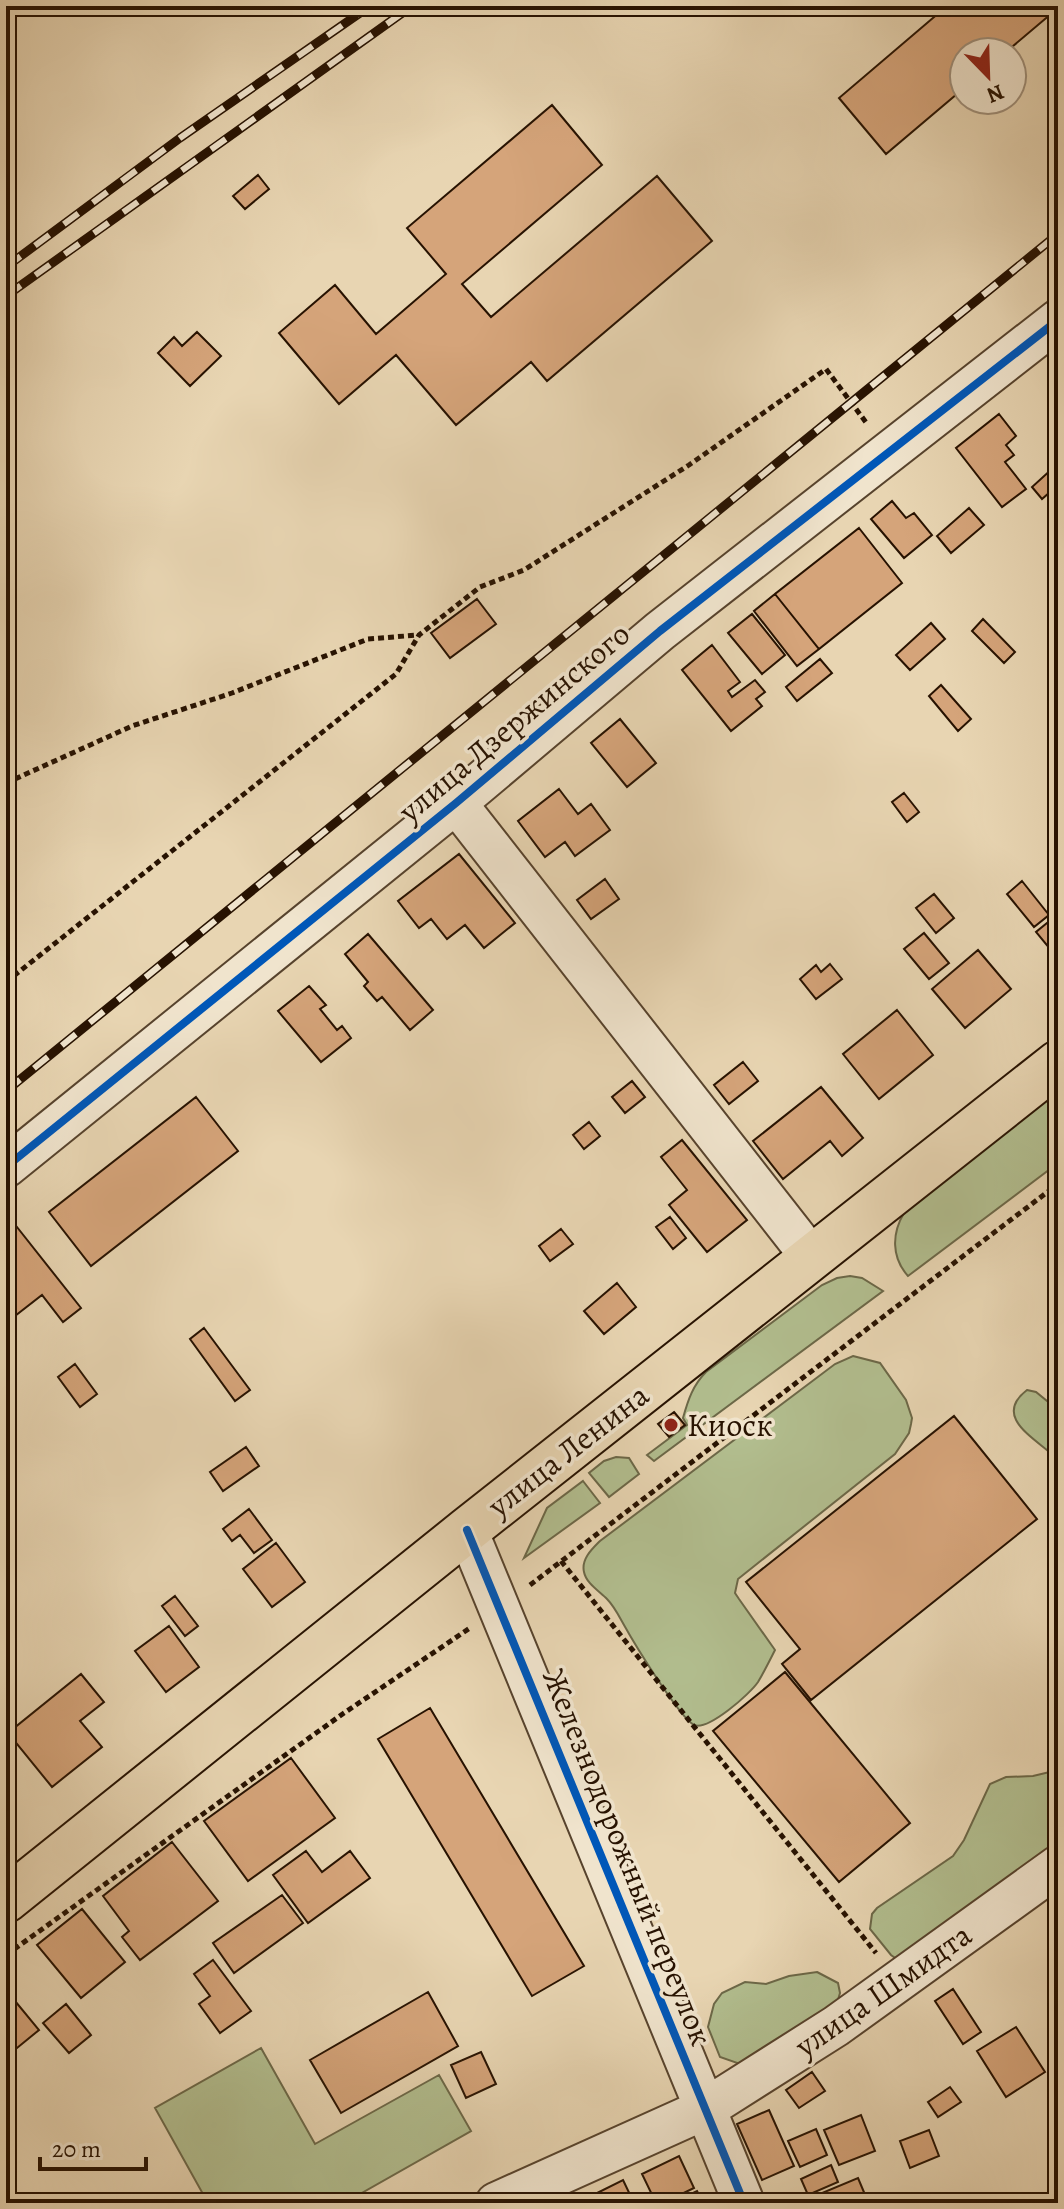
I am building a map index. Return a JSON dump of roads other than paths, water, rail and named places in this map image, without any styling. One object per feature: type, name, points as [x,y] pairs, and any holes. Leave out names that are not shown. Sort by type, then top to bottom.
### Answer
[{"type":"main road","name":"улица Ленина","points":[[6,1900],[467,1530],[1058,1063]]},
{"type":"street","name":"улица Дзержинского","points":[[6,1167],[456,803],[660,631],[1058,320]]},
{"type":"street","points":[[456,803],[812,1258]]},
{"type":"street","name":"Железнодорожный переулок","points":[[467,1530],[744,2203]]},
{"type":"street","name":"улица Шмидта","points":[[496,2203],[705,2109],[836,2026],[1058,1866]]},
{"type":"railway","points":[[6,267],[180,138],[370,6]]},
{"type":"railway","points":[[6,296],[412,6]]},
{"type":"railway","points":[[6,1091],[1058,234]]},
{"type":"place","name":"Киоск","points":[[671,1425]]}]
